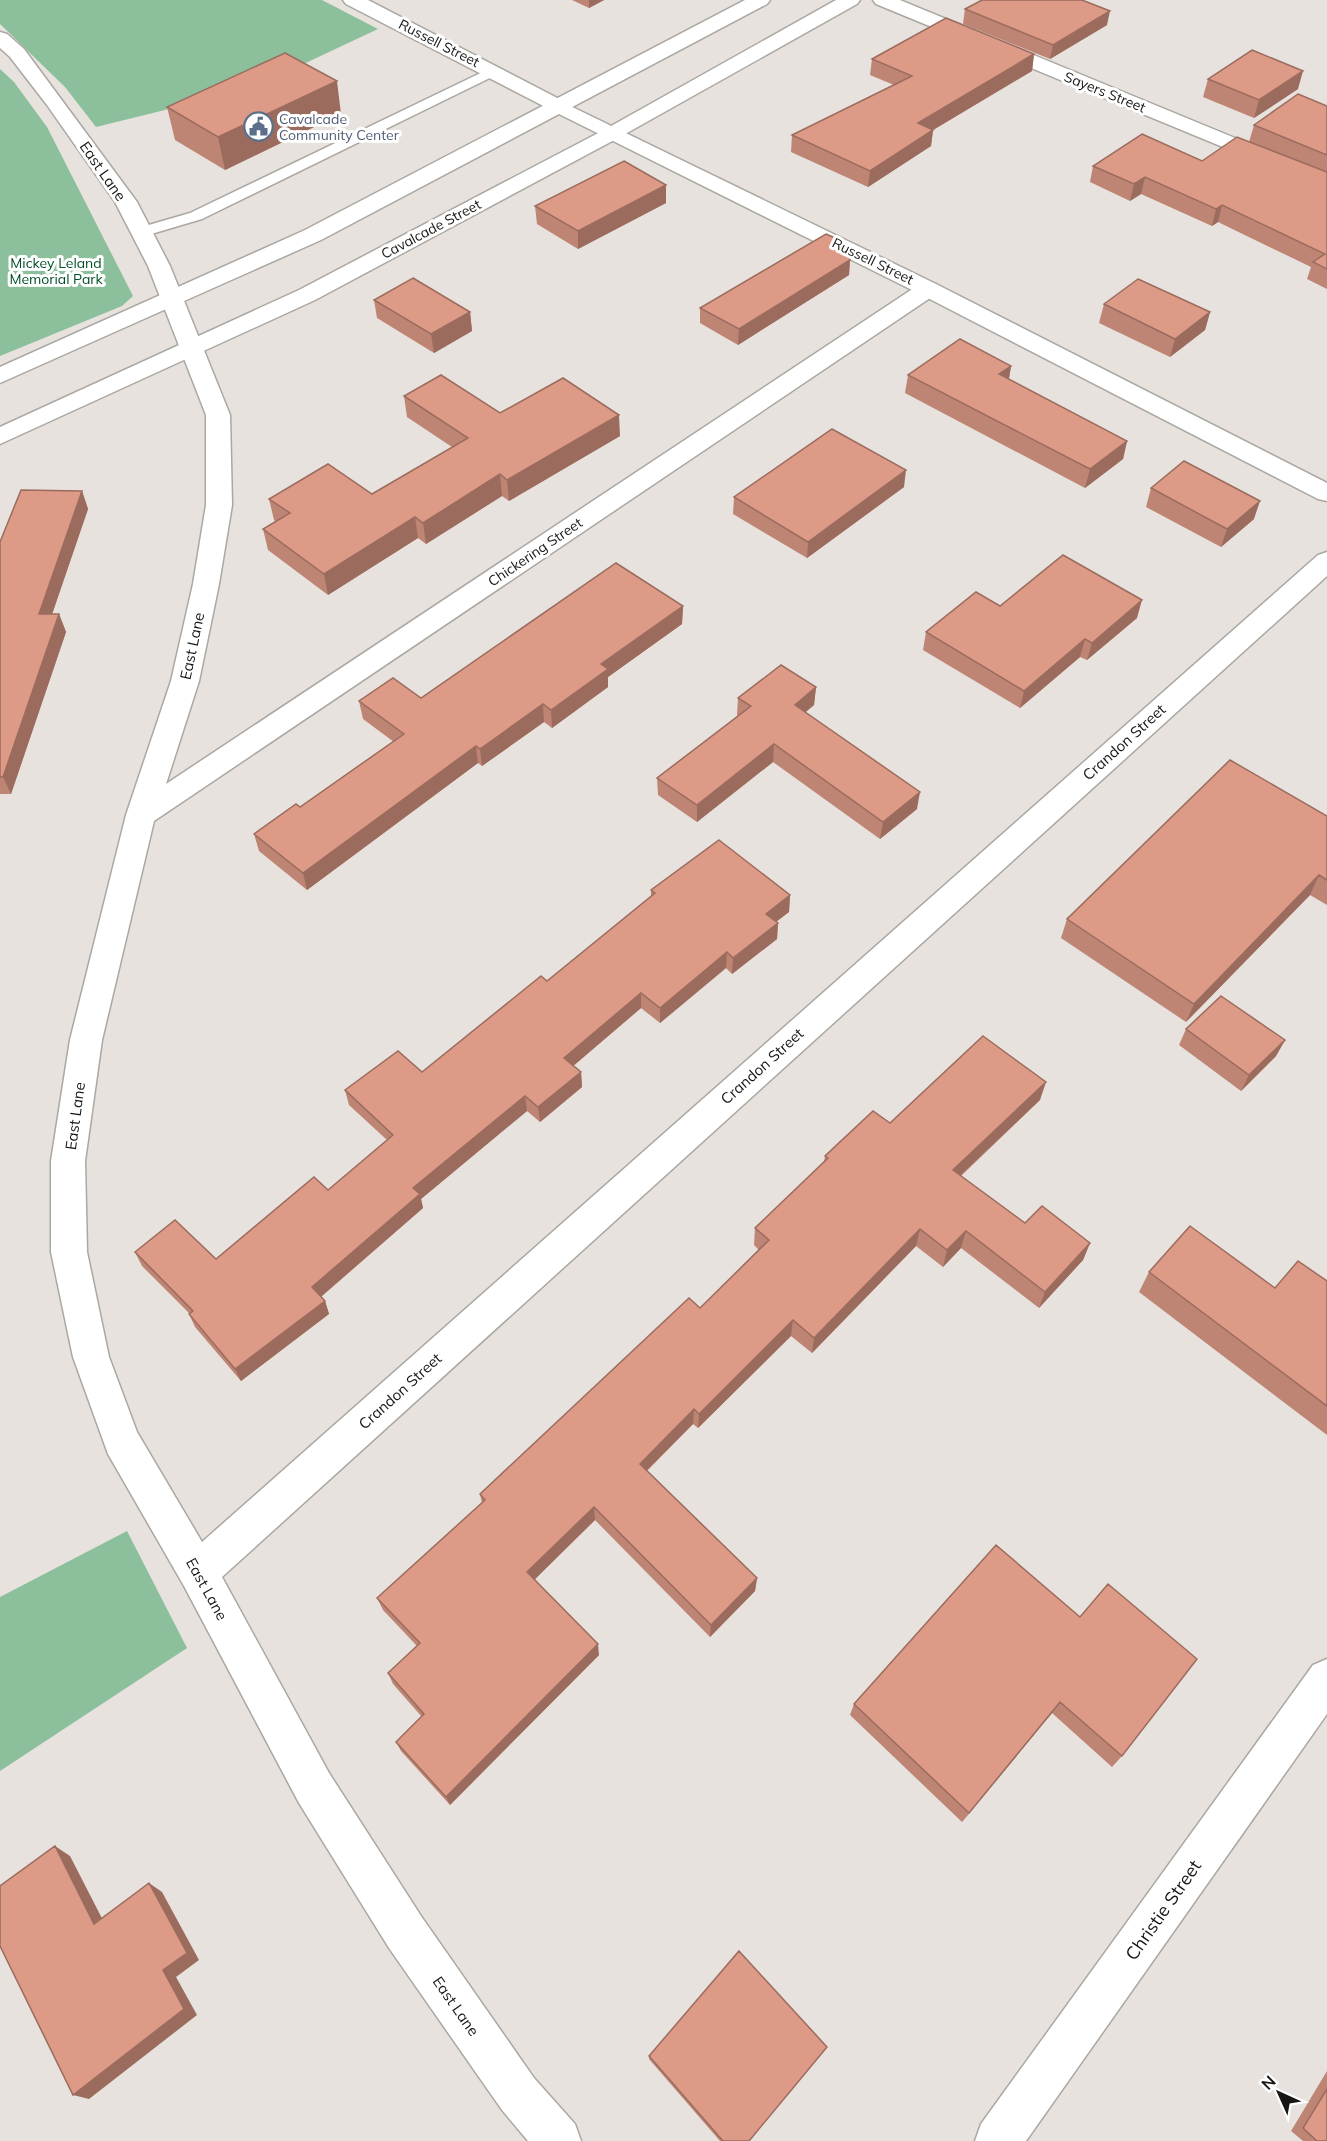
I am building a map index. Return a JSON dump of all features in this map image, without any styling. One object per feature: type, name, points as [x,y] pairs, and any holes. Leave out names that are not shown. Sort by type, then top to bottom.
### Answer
[{"type":"street","name":"Russell Street","points":[[353,0],[611,134],[928,288],[1327,493]]},
{"type":"street","points":[[0,376],[313,235],[760,0]]},
{"type":"street","name":"Cavalcade Street","points":[[0,436],[307,295],[611,134],[850,0]]},
{"type":"street","name":"Sayers Street","points":[[883,0],[1317,180]]},
{"type":"street","name":"East Lane","points":[[0,38],[17,53],[54,100],[126,202],[173,300],[218,415],[219,505],[185,681],[141,815],[86,1040],[68,1161],[69,1252],[91,1357],[121,1442],[198,1572],[314,1788],[405,1932],[518,2094],[558,2141]]},
{"type":"street","points":[[1317,180],[1327,162]]},
{"type":"street","name":"Chickering Street","points":[[141,815],[928,288]]},
{"type":"street","name":"Crandon Street","points":[[198,1572],[1327,561]]},
{"type":"street","name":"Christie Street","points":[[998,2141],[1327,1679]]},
{"type":"lane","points":[[141,232],[196,216],[493,71]]},
{"type":"green space","points":[[0,0],[322,0],[378,29],[250,89],[96,127],[65,87],[0,24]]},
{"type":"green space","name":"Mickey Leland Memorial Park","points":[[0,69],[14,82],[47,127],[133,296],[122,306],[0,356]]},
{"type":"green space","points":[[127,1531],[187,1648],[0,1771],[0,1597]]},
{"type":"building","points":[[982,0],[1082,0],[1110,11],[1053,45],[965,9]]},
{"type":"building","points":[[946,18],[1034,54],[918,123],[933,130],[870,171],[792,135],[912,76],[872,59]]},
{"type":"building","points":[[1252,50],[1303,71],[1259,100],[1208,79]]},
{"type":"building","points":[[285,53],[337,81],[218,137],[167,107]]},
{"type":"building","points":[[1298,94],[1327,106],[1327,155],[1254,125]]},
{"type":"building","points":[[1142,134],[1202,161],[1237,137],[1327,172],[1327,269],[1313,262],[1325,254],[1222,205],[1216,209],[1145,177],[1134,184],[1093,166]]},
{"type":"building","points":[[624,161],[666,185],[578,231],[535,206]]},
{"type":"building","points":[[826,234],[838,239],[850,260],[739,329],[700,308]]},
{"type":"building","points":[[413,278],[470,312],[431,334],[374,300]]},
{"type":"building","points":[[1138,279],[1210,312],[1175,339],[1104,304]]},
{"type":"building","points":[[960,339],[1011,366],[999,374],[1127,441],[1090,469],[908,375]]},
{"type":"building","points":[[441,375],[500,413],[563,378],[619,415],[507,480],[500,474],[423,523],[415,517],[324,574],[263,529],[290,513],[269,499],[328,464],[372,494],[468,438],[404,396]]},
{"type":"building","points":[[832,429],[906,470],[808,542],[734,497]]},
{"type":"building","points":[[1184,461],[1260,501],[1227,529],[1151,488]]},
{"type":"building","points":[[21,490],[82,491],[39,614],[59,614],[3,777],[0,777],[0,542]]},
{"type":"building","points":[[1063,555],[1142,600],[1092,643],[1085,639],[1024,691],[926,632],[976,592],[1000,606]]},
{"type":"building","points":[[616,563],[683,606],[601,664],[608,669],[551,710],[543,704],[480,749],[476,746],[303,873],[254,834],[296,804],[300,807],[404,734],[359,701],[393,678],[421,698]]},
{"type":"building","points":[[781,665],[816,687],[795,705],[920,792],[883,822],[774,744],[697,805],[657,778],[751,706],[738,698]]},
{"type":"building","points":[[1230,760],[1327,816],[1327,880],[1319,875],[1194,1004],[1067,919]]},
{"type":"building","points":[[719,840],[790,895],[766,914],[778,923],[733,958],[727,952],[660,1008],[641,993],[564,1058],[581,1072],[538,1107],[525,1096],[413,1188],[420,1194],[312,1287],[325,1301],[235,1369],[189,1314],[193,1311],[135,1252],[175,1220],[216,1259],[314,1177],[328,1190],[393,1135],[345,1090],[398,1051],[422,1072],[541,976],[547,981],[655,893],[651,890]]},
{"type":"building","points":[[1221,996],[1285,1040],[1249,1075],[1186,1029]]},
{"type":"building","points":[[983,1036],[1046,1082],[953,1170],[1025,1223],[1042,1206],[1090,1243],[1045,1292],[966,1231],[947,1250],[920,1229],[814,1338],[793,1320],[699,1414],[694,1409],[640,1464],[757,1578],[711,1625],[594,1507],[527,1572],[598,1644],[446,1797],[396,1742],[424,1714],[388,1673],[420,1643],[377,1598],[485,1500],[480,1494],[689,1298],[700,1308],[769,1240],[755,1228],[828,1158],[825,1156],[873,1111],[890,1123]]},
{"type":"building","points":[[1190,1226],[1275,1288],[1298,1261],[1327,1281],[1327,1406],[1149,1272]]},
{"type":"building","points":[[996,1545],[1080,1617],[1108,1584],[1197,1659],[1122,1756],[1060,1702],[969,1813],[854,1704]]},
{"type":"building","points":[[55,1846],[94,1924],[149,1883],[187,1953],[163,1970],[184,2009],[73,2095],[0,1946],[0,1886]]},
{"type":"building","points":[[739,1951],[827,2047],[749,2141],[723,2141],[649,2056]]},
{"type":"building","points":[[1327,2089],[1327,2141],[1317,2141],[1303,2128]]},
{"type":"place","name":"Cavalcade Community Center","points":[[258,127]]}]
